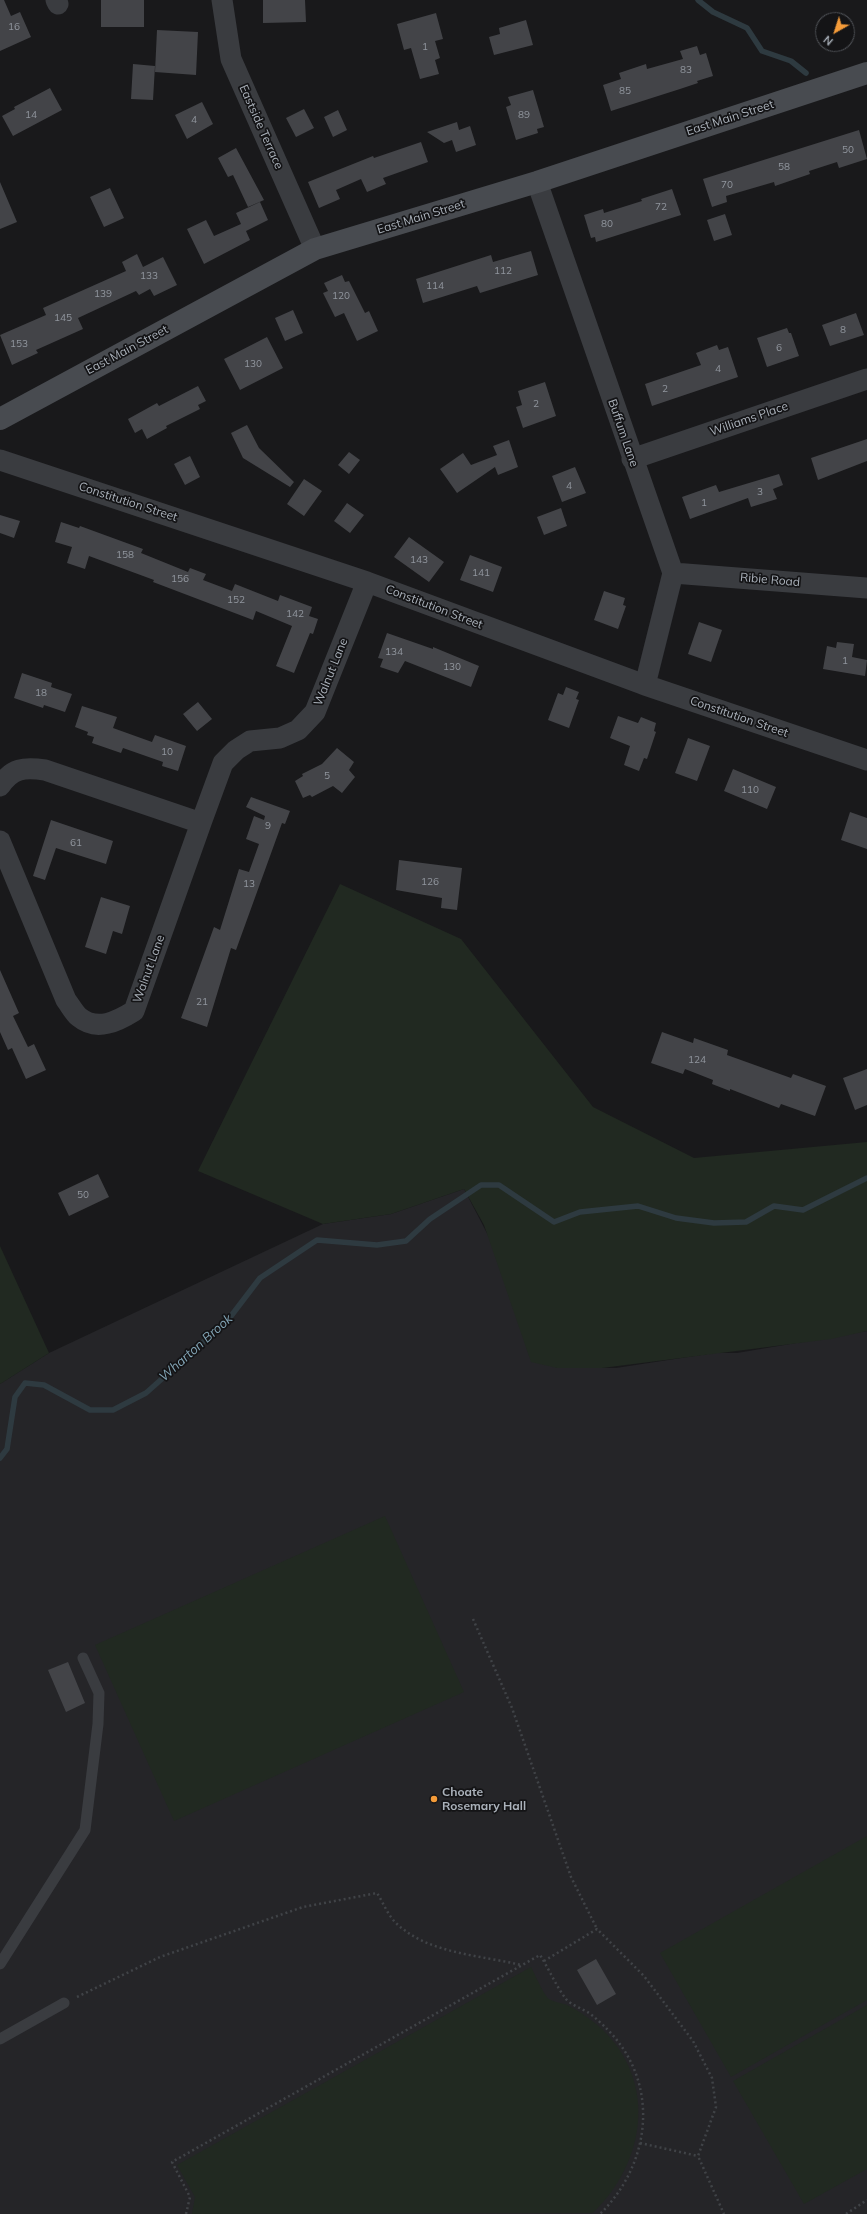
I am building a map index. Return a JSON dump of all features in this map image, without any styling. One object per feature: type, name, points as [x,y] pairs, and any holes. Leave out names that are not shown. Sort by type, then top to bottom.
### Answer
[{"type":"main road","name":"East Main Street","points":[[0,419],[315,249],[537,182],[867,73]]},
{"type":"street","name":"Eastside Terrace","points":[[222,0],[231,59],[315,249]]},
{"type":"street","name":"Buffum Lane","points":[[537,182],[632,459],[673,573]]},
{"type":"street","name":"Williams Place","points":[[632,459],[867,379]]},
{"type":"street","name":"Constitution Street","points":[[0,460],[367,582],[645,685],[867,760]]},
{"type":"street","name":"Ribie Road","points":[[673,573],[867,588]]},
{"type":"street","points":[[645,685],[673,573]]},
{"type":"street","name":"Walnut Lane","points":[[0,841],[66,1000],[80,1018],[94,1024],[114,1023],[134,1011],[223,763],[236,750],[250,741],[280,738],[298,730],[315,712],[367,582]]},
{"type":"street","points":[[0,786],[6,777],[26,767],[32,768],[201,823]]},
{"type":"lane","points":[[0,1964],[85,1830],[98,1724],[99,1693],[84,1658]]},
{"type":"lane","points":[[0,2039],[64,2003]]},
{"type":"path","points":[[474,1619],[512,1708],[571,1877],[597,1929],[644,1976],[692,2041],[712,2078],[716,2107],[698,2156],[724,2214]]},
{"type":"path","points":[[64,2003],[160,1957],[303,1907],[377,1893],[395,1923],[410,1935],[454,1952],[522,1965]]},
{"type":"path","points":[[544,1961],[597,1929]]},
{"type":"path","points":[[186,2214],[190,2197],[172,2162],[540,1955],[567,2001],[595,2018],[608,2030],[624,2051],[639,2087],[644,2117],[640,2143],[628,2178],[612,2202],[600,2214]]},
{"type":"path","points":[[640,2143],[698,2156]]},
{"type":"path","points":[[846,2214],[867,2200]]},
{"type":"shaded area","points":[[340,884],[461,939],[593,1107],[694,1158],[867,1142],[867,1331],[831,1339],[602,1368],[557,1368],[531,1362],[484,1225],[464,1189],[391,1214],[323,1224],[198,1171]]},
{"type":"shaded area","name":"Choate Rosemary Hall","points":[[464,1189],[557,1368],[616,1368],[714,1353],[737,1353],[867,1331],[867,2214],[0,2214],[0,1384],[49,1353],[323,1224],[391,1214]]},
{"type":"shaded area","points":[[0,1246],[49,1353],[0,1384]]},
{"type":"shaded area","points":[[385,1516],[464,1692],[174,1821],[95,1645]]},
{"type":"shaded area","points":[[867,1836],[867,2000],[731,2077],[660,1953]]},
{"type":"shaded area","points":[[531,1967],[549,1999],[572,2007],[602,2029],[620,2050],[632,2074],[637,2098],[638,2122],[633,2147],[624,2171],[611,2193],[593,2213],[192,2214],[195,2197],[177,2165]]},
{"type":"shaded area","points":[[867,2005],[867,2169],[804,2204],[733,2081]]},
{"type":"building","points":[[0,0],[4,0],[11,16],[20,12],[31,37],[0,51]]},
{"type":"building","points":[[101,0],[144,0],[144,27],[101,27]]},
{"type":"building","points":[[263,0],[305,0],[306,22],[263,23]]},
{"type":"building","points":[[436,13],[443,39],[435,41],[440,58],[435,60],[439,74],[420,79],[411,48],[404,50],[397,24]]},
{"type":"building","points":[[526,20],[533,45],[494,55],[489,37],[500,34],[499,28]]},
{"type":"building","points":[[157,30],[198,32],[196,75],[155,72]]},
{"type":"building","points":[[697,46],[700,55],[706,53],[713,76],[697,81],[698,83],[611,111],[603,85],[621,79],[619,73],[646,64],[647,69],[683,59],[680,51]]},
{"type":"building","points":[[133,64],[155,66],[153,100],[131,99]]},
{"type":"building","points":[[50,88],[62,110],[13,136],[2,116],[15,109],[14,107]]},
{"type":"building","points":[[533,90],[544,127],[537,129],[538,133],[516,140],[506,107],[511,105],[508,97]]},
{"type":"building","points":[[202,102],[213,124],[187,139],[175,115]]},
{"type":"building","points":[[304,109],[314,128],[296,137],[286,118]]},
{"type":"building","points":[[338,110],[347,130],[333,137],[324,117]]},
{"type":"building","points":[[457,122],[459,130],[470,126],[476,145],[456,152],[452,140],[444,143],[427,132]]},
{"type":"building","points":[[859,130],[867,159],[839,168],[837,162],[809,171],[810,174],[775,186],[774,182],[726,196],[727,202],[712,207],[703,179]]},
{"type":"building","points":[[421,142],[428,162],[383,178],[386,184],[367,192],[361,179],[336,190],[340,199],[319,208],[308,182],[373,156],[374,158]]},
{"type":"building","points":[[236,148],[264,200],[248,207],[233,175],[228,177],[218,158]]},
{"type":"building","points":[[0,182],[17,222],[0,229]]},
{"type":"building","points":[[110,188],[124,218],[104,227],[90,197]]},
{"type":"building","points":[[672,189],[681,215],[596,242],[595,237],[591,238],[584,215],[603,209],[604,213],[642,201],[641,199]]},
{"type":"building","points":[[260,202],[268,220],[246,231],[250,240],[204,264],[187,229],[206,220],[214,236],[241,224],[236,213]]},
{"type":"building","points":[[725,214],[732,235],[714,241],[707,220]]},
{"type":"building","points":[[531,251],[538,275],[480,293],[477,286],[423,303],[416,279],[491,255],[493,262]]},
{"type":"building","points":[[137,254],[143,267],[163,257],[177,285],[154,296],[150,289],[139,295],[136,291],[78,318],[83,329],[36,350],[38,353],[12,365],[0,335],[46,315],[43,308],[126,271],[122,262]]},
{"type":"building","points":[[342,275],[345,282],[349,281],[365,313],[369,311],[378,331],[357,341],[344,313],[335,317],[323,293],[328,291],[324,283]]},
{"type":"building","points":[[293,310],[303,333],[285,341],[275,318]]},
{"type":"building","points":[[856,313],[864,335],[830,346],[822,325]]},
{"type":"building","points":[[787,328],[789,333],[791,333],[799,356],[767,367],[757,338]]},
{"type":"building","points":[[267,337],[283,368],[240,390],[224,359]]},
{"type":"building","points":[[717,345],[719,350],[728,347],[738,377],[652,406],[645,384],[701,365],[696,353]]},
{"type":"building","points":[[545,382],[556,416],[523,428],[516,407],[522,405],[518,391]]},
{"type":"building","points":[[198,386],[206,401],[198,405],[200,409],[166,426],[167,428],[147,439],[142,429],[135,433],[128,419],[157,403],[159,406]]},
{"type":"building","points":[[247,425],[259,448],[294,482],[290,487],[243,458],[231,433]]},
{"type":"building","points":[[867,439],[867,461],[818,480],[811,458]]},
{"type":"building","points":[[509,440],[518,467],[498,475],[495,467],[457,493],[440,469],[463,453],[471,465],[497,455],[493,446]]},
{"type":"building","points":[[349,452],[360,460],[349,474],[338,465]]},
{"type":"building","points":[[190,456],[200,477],[185,485],[174,464]]},
{"type":"building","points":[[575,467],[586,493],[562,502],[552,476]]},
{"type":"building","points":[[779,474],[783,485],[773,489],[777,499],[751,507],[748,498],[690,519],[682,497],[716,485],[719,492]]},
{"type":"building","points":[[304,479],[322,491],[304,516],[287,504]]},
{"type":"building","points":[[347,503],[364,515],[350,533],[334,521]]},
{"type":"building","points":[[561,508],[567,526],[544,535],[537,517]]},
{"type":"building","points":[[0,515],[20,521],[14,538],[0,533]]},
{"type":"building","points":[[61,522],[79,528],[80,526],[143,549],[141,553],[188,572],[190,568],[206,574],[203,580],[232,591],[235,584],[278,601],[280,595],[312,607],[309,616],[318,619],[313,634],[310,633],[294,673],[276,666],[292,626],[256,611],[253,620],[153,582],[154,580],[89,556],[85,569],[67,563],[72,547],[55,542]]},
{"type":"building","points":[[409,537],[444,562],[429,582],[394,557]]},
{"type":"building","points":[[470,555],[502,567],[493,592],[460,580]]},
{"type":"building","points":[[604,591],[625,598],[623,605],[626,606],[618,629],[594,620]]},
{"type":"building","points":[[699,622],[722,630],[711,662],[688,654]]},
{"type":"building","points":[[387,633],[433,649],[433,647],[479,666],[471,687],[405,661],[398,673],[380,667],[383,659],[378,658]]},
{"type":"building","points":[[837,642],[854,644],[852,657],[867,660],[865,676],[823,669],[827,646],[836,648]]},
{"type":"building","points":[[22,673],[52,683],[51,687],[72,694],[65,712],[44,705],[43,708],[14,698]]},
{"type":"building","points":[[566,687],[579,692],[576,699],[579,700],[569,728],[548,720],[558,693],[563,695]]},
{"type":"building","points":[[198,702],[212,719],[197,731],[183,714]]},
{"type":"building","points":[[82,706],[117,717],[113,728],[152,742],[155,735],[186,746],[178,771],[162,766],[163,762],[123,748],[121,753],[92,743],[94,737],[87,735],[88,732],[75,727]]},
{"type":"building","points":[[618,716],[638,723],[641,717],[656,723],[654,731],[656,732],[647,759],[644,758],[639,771],[624,765],[630,746],[610,738]]},
{"type":"building","points":[[688,738],[710,746],[697,781],[675,773]]},
{"type":"building","points":[[337,748],[354,762],[349,770],[355,777],[342,793],[333,786],[312,797],[310,795],[303,798],[295,781],[303,776],[302,774],[322,764]]},
{"type":"building","points":[[733,769],[776,787],[767,809],[724,791]]},
{"type":"building","points":[[251,797],[290,811],[285,824],[282,823],[236,950],[231,948],[207,1027],[181,1018],[214,927],[220,930],[239,869],[249,872],[259,844],[246,839],[254,816],[264,820],[265,816],[246,807]]},
{"type":"building","points":[[850,812],[867,818],[867,849],[841,840]]},
{"type":"building","points":[[51,820],[113,841],[106,864],[56,848],[45,880],[33,876]]},
{"type":"building","points":[[399,860],[462,868],[457,910],[441,908],[442,898],[396,890]]},
{"type":"building","points":[[101,897],[130,906],[122,934],[113,931],[106,954],[85,947]]},
{"type":"building","points":[[0,970],[19,1013],[13,1016],[28,1047],[34,1044],[46,1070],[26,1079],[12,1048],[8,1050],[0,1032]]},
{"type":"building","points":[[662,1032],[693,1043],[694,1038],[728,1050],[727,1055],[791,1078],[793,1074],[826,1086],[815,1116],[781,1104],[779,1108],[730,1089],[730,1091],[712,1084],[713,1080],[685,1069],[683,1074],[651,1063]]},
{"type":"building","points":[[867,1069],[867,1105],[855,1110],[843,1078]]},
{"type":"building","points":[[98,1174],[109,1197],[69,1216],[58,1193]]},
{"type":"building","points":[[68,1662],[85,1703],[66,1712],[48,1670]]},
{"type":"building","points":[[596,1959],[616,1994],[597,2005],[577,1970]]},
{"type":"waterway","points":[[698,0],[713,12],[747,28],[762,51],[791,61],[806,73]]},
{"type":"waterway","name":"Wharton Brook","points":[[0,1458],[7,1449],[15,1397],[25,1383],[44,1385],[90,1410],[113,1410],[146,1393],[228,1320],[260,1278],[317,1240],[377,1245],[406,1241],[430,1219],[481,1185],[499,1185],[554,1222],[580,1212],[638,1206],[676,1218],[714,1223],[746,1222],[774,1206],[803,1210],[867,1178]]},
{"type":"place","name":"Choate Rosemary Hall","points":[[434,1799]]}]
